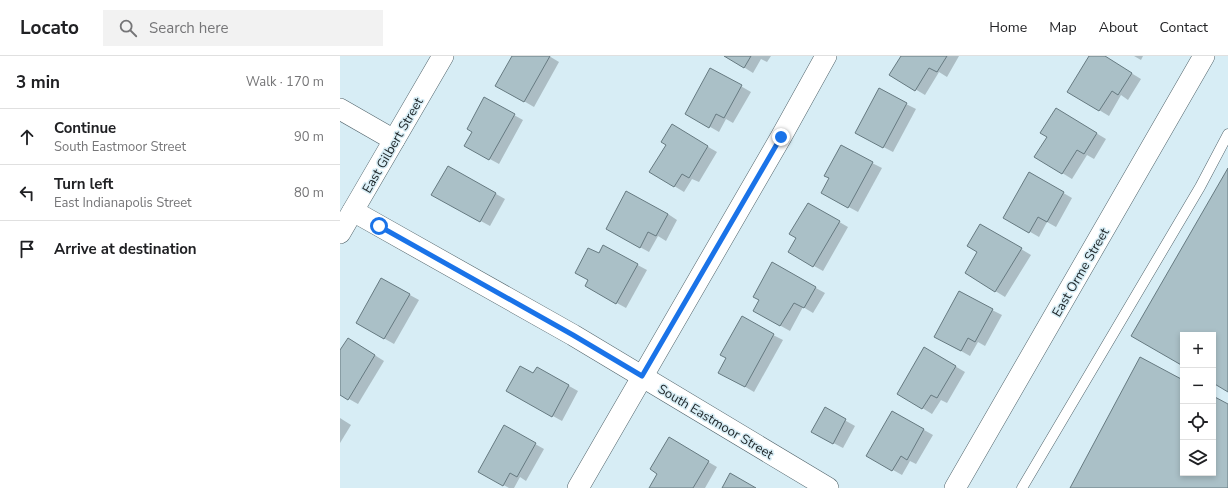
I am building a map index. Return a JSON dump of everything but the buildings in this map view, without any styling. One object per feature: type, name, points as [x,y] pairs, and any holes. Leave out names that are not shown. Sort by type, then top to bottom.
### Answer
[{"type":"street","name":"East Gilbert Street","points":[[340,233],[443,56]]},
{"type":"street","points":[[578,488],[781,137],[826,56]]},
{"type":"street","name":"East Orme Street","points":[[955,488],[1204,56]]},
{"type":"street","points":[[340,109],[394,140]]},
{"type":"street","name":"South Eastmoor Street","points":[[353,211],[573,335],[828,488]]},
{"type":"lane","points":[[1022,488],[1196,193],[1228,134]]},
{"type":"route","points":[[379,226],[573,335],[642,376],[781,137]]}]
